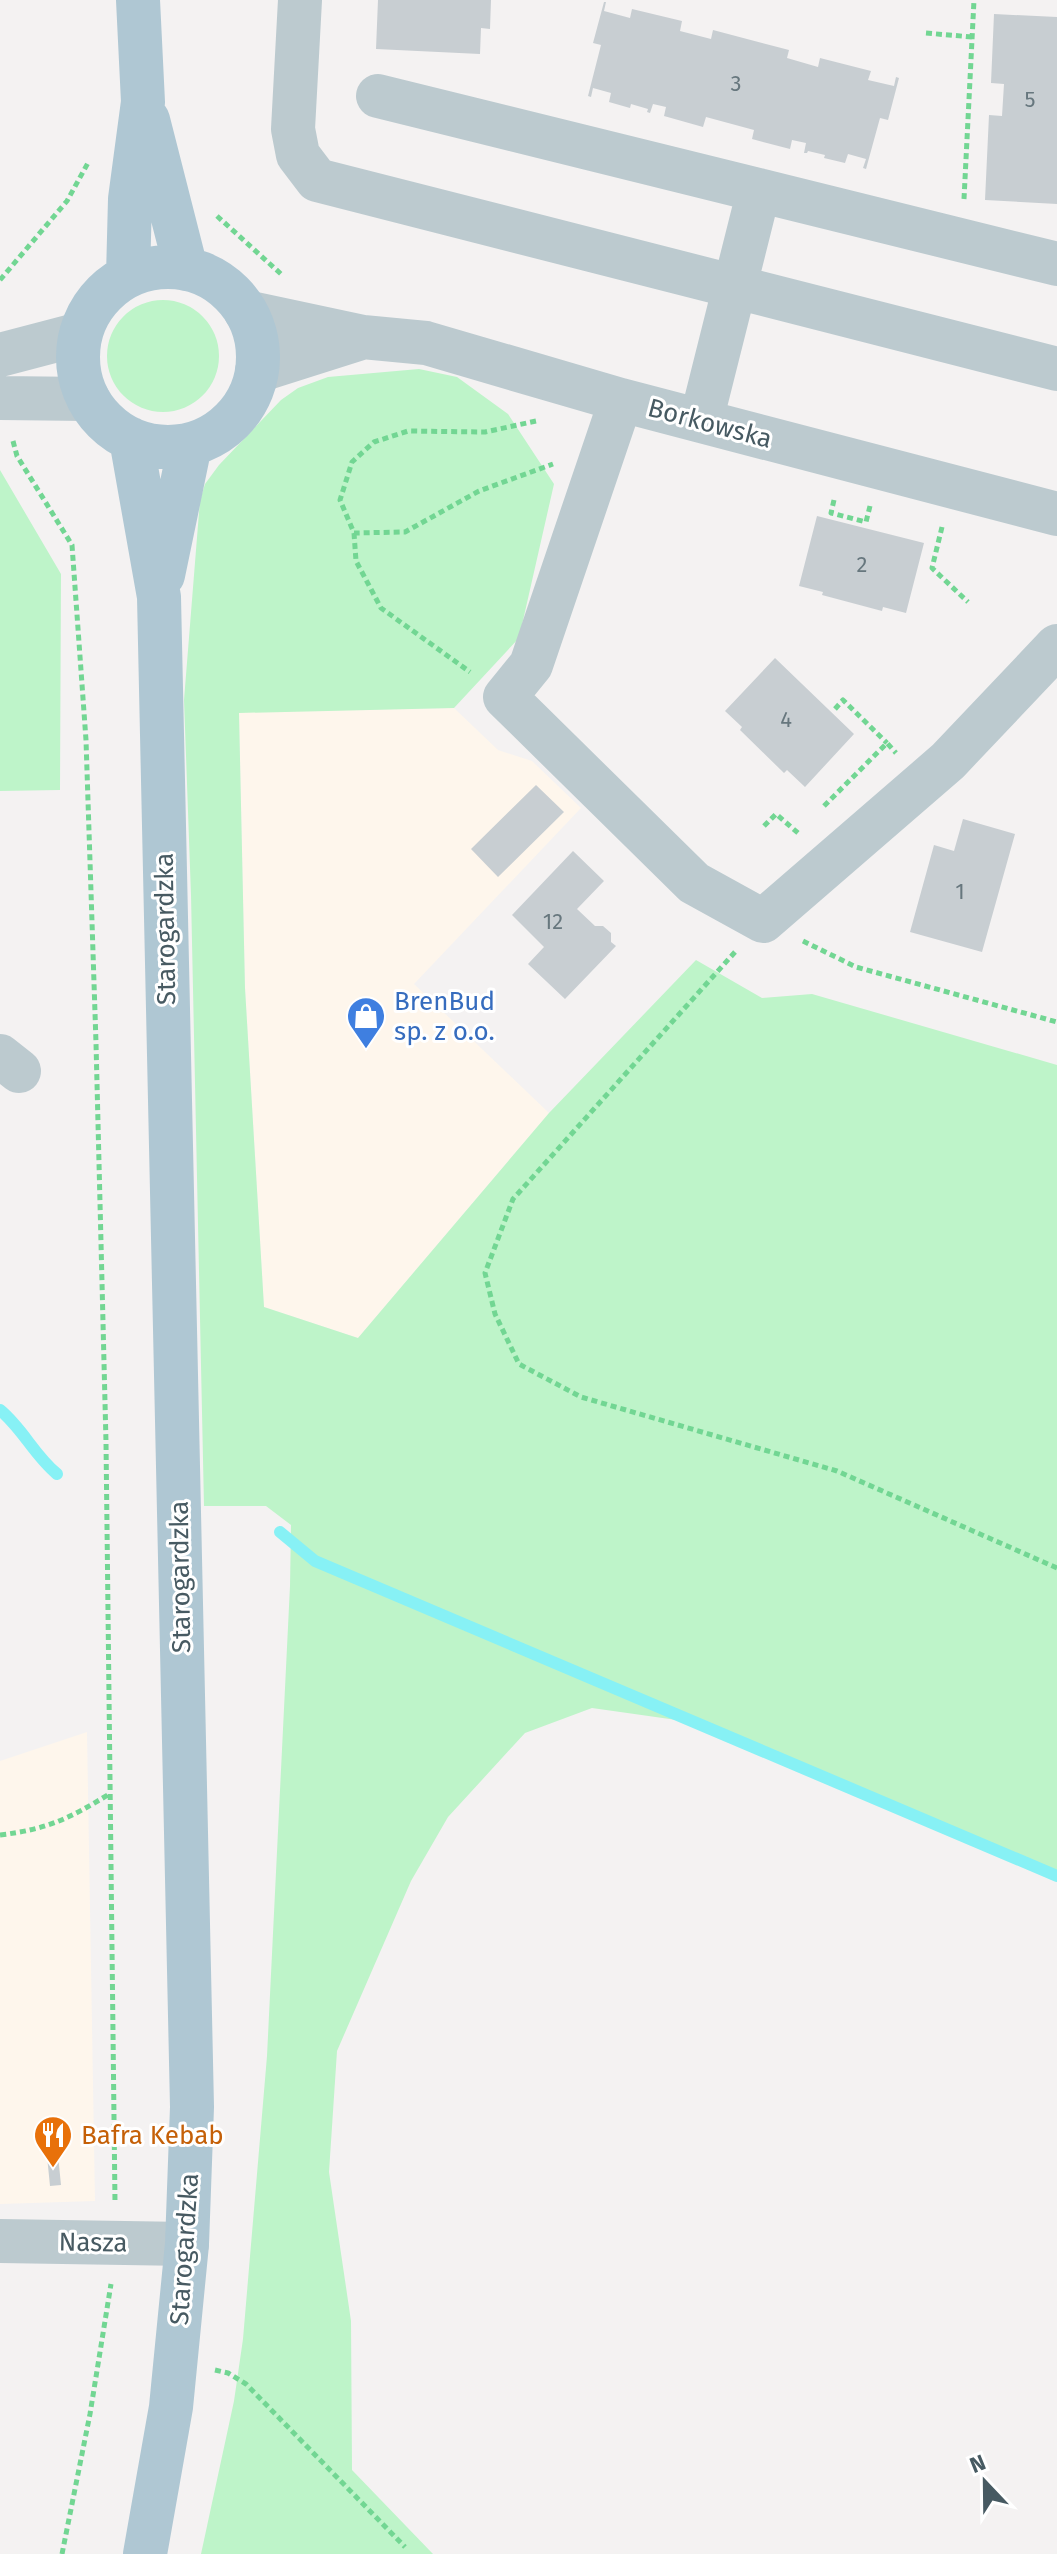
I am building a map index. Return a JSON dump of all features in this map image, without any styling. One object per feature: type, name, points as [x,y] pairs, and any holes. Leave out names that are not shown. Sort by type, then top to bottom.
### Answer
[{"type":"main road","points":[[128,276],[130,199],[143,102],[138,0]]},
{"type":"main road","points":[[143,102],[186,269]]},
{"type":"main road","points":[[157,267],[186,269],[210,277],[230,292],[246,312],[256,341],[257,371],[249,396],[234,418],[214,434],[190,445],[159,447],[131,439],[105,423],[88,399],[78,367],[80,334],[90,310],[107,290],[128,276],[157,267]]},
{"type":"main road","name":"Starogardzka","points":[[131,439],[159,597],[192,2092],[187,2244],[171,2407],[145,2554]]},
{"type":"main road","name":"Starogardzka","points":[[159,597],[190,445]]},
{"type":"street","points":[[300,0],[293,129],[298,155],[317,180],[1057,369]]},
{"type":"street","points":[[378,96],[1057,264]]},
{"type":"street","points":[[701,421],[759,190]]},
{"type":"street","name":"Borkowska","points":[[246,312],[363,337],[426,343],[621,400],[1057,514]]},
{"type":"street","points":[[0,355],[80,334]]},
{"type":"street","name":"Borkowska","points":[[257,371],[363,337]]},
{"type":"street","points":[[6,416],[88,399]]},
{"type":"street","points":[[621,400],[531,665],[505,697],[694,883],[763,921],[948,761],[1057,646]]},
{"type":"street","name":"Nasza","points":[[0,2241],[187,2244]]},
{"type":"path","points":[[954,238],[963,215],[974,0]]},
{"type":"path","points":[[926,33],[972,37]]},
{"type":"path","points":[[0,280],[67,201],[93,154]]},
{"type":"path","points":[[207,207],[289,281]]},
{"type":"path","points":[[505,697],[381,608],[356,561],[354,533],[340,500],[352,462],[374,442],[408,431],[485,432],[536,421],[553,401],[559,382]]},
{"type":"path","points":[[6,416],[17,456],[72,545],[86,740],[96,1043],[111,1793],[115,2243],[90,2414],[62,2554]]},
{"type":"path","points":[[354,533],[405,532],[479,491],[548,464],[598,467]]},
{"type":"path","points":[[945,517],[932,568],[968,602]]},
{"type":"path","points":[[835,709],[843,700],[899,756],[907,748]]},
{"type":"path","points":[[817,814],[887,743]]},
{"type":"path","points":[[764,826],[776,814],[797,834],[807,824]]},
{"type":"path","points":[[1057,1022],[856,967],[763,921],[513,1199],[485,1273],[495,1314],[519,1364],[581,1397],[837,1471],[1057,1568]]},
{"type":"path","points":[[0,1835],[36,1831],[74,1815],[111,1793]]},
{"type":"path","points":[[246,2384],[405,2547]]},
{"type":"shaded area","name":"BrenBud sp. z o.o.","points":[[454,708],[498,750],[532,761],[581,808],[414,984],[549,1113],[358,1338],[264,1307],[245,988],[239,712]]},
{"type":"shaded area","points":[[87,1732],[95,2201],[0,2204],[0,1761]]},
{"type":"green space","points":[[163,300],[184,305],[202,317],[214,335],[219,356],[214,377],[202,395],[184,407],[163,412],[142,407],[124,395],[112,377],[107,356],[112,335],[124,317],[142,305]]},
{"type":"green space","points":[[419,369],[457,377],[508,414],[554,484],[519,638],[454,708],[239,713],[245,988],[264,1307],[358,1338],[549,1113],[696,960],[762,998],[812,994],[1057,1065],[1057,1882],[712,1725],[592,1708],[525,1733],[448,1817],[411,1881],[337,2051],[329,2172],[351,2321],[352,2470],[433,2554],[201,2554],[234,2401],[243,2339],[267,2056],[291,1525],[266,1506],[204,1506],[184,700],[200,500],[205,484],[219,465],[281,400],[298,388],[328,377]]},
{"type":"green space","points":[[0,470],[61,574],[60,790],[0,791]]},
{"type":"building","points":[[378,0],[491,0],[490,29],[481,28],[480,54],[376,49]]},
{"type":"building","points":[[604,2],[604,11],[630,18],[632,9],[682,21],[680,31],[711,39],[713,30],[789,50],[787,58],[818,67],[820,58],[871,71],[868,80],[894,86],[896,77],[899,78],[888,120],[880,118],[866,169],[863,168],[866,159],[848,154],[845,163],[824,158],[825,155],[804,153],[806,143],[792,140],[790,149],[752,139],[754,130],[706,117],[703,127],[664,116],[666,107],[653,104],[650,113],[648,109],[631,104],[630,108],[609,102],[611,93],[593,88],[591,97],[588,96],[601,45],[593,43]]},
{"type":"building","points":[[994,14],[1057,17],[1057,204],[985,200],[989,115],[1002,116],[1004,84],[991,83]]},
{"type":"building","points":[[817,516],[924,543],[906,613],[883,607],[882,611],[799,586]]},
{"type":"building","points":[[775,658],[854,734],[805,787],[787,770],[784,773],[725,711]]},
{"type":"building","points":[[536,785],[564,812],[498,877],[471,849]]},
{"type":"building","points":[[963,819],[1015,834],[982,952],[910,932],[934,845],[954,851]]},
{"type":"building","points":[[573,851],[604,881],[577,909],[595,926],[603,926],[611,933],[611,942],[616,946],[565,999],[528,964],[544,947],[512,915]]},
{"type":"building","points":[[58,2155],[61,2185],[50,2186],[47,2156]]},
{"type":"waterway","points":[[0,1410],[57,1474]]},
{"type":"waterway","points":[[280,1532],[315,1561],[1057,1876]]},
{"type":"place","name":"BrenBud sp. z o.o.","points":[[366,1050]]},
{"type":"place","name":"Bafra Kebab","points":[[53,2169]]}]
